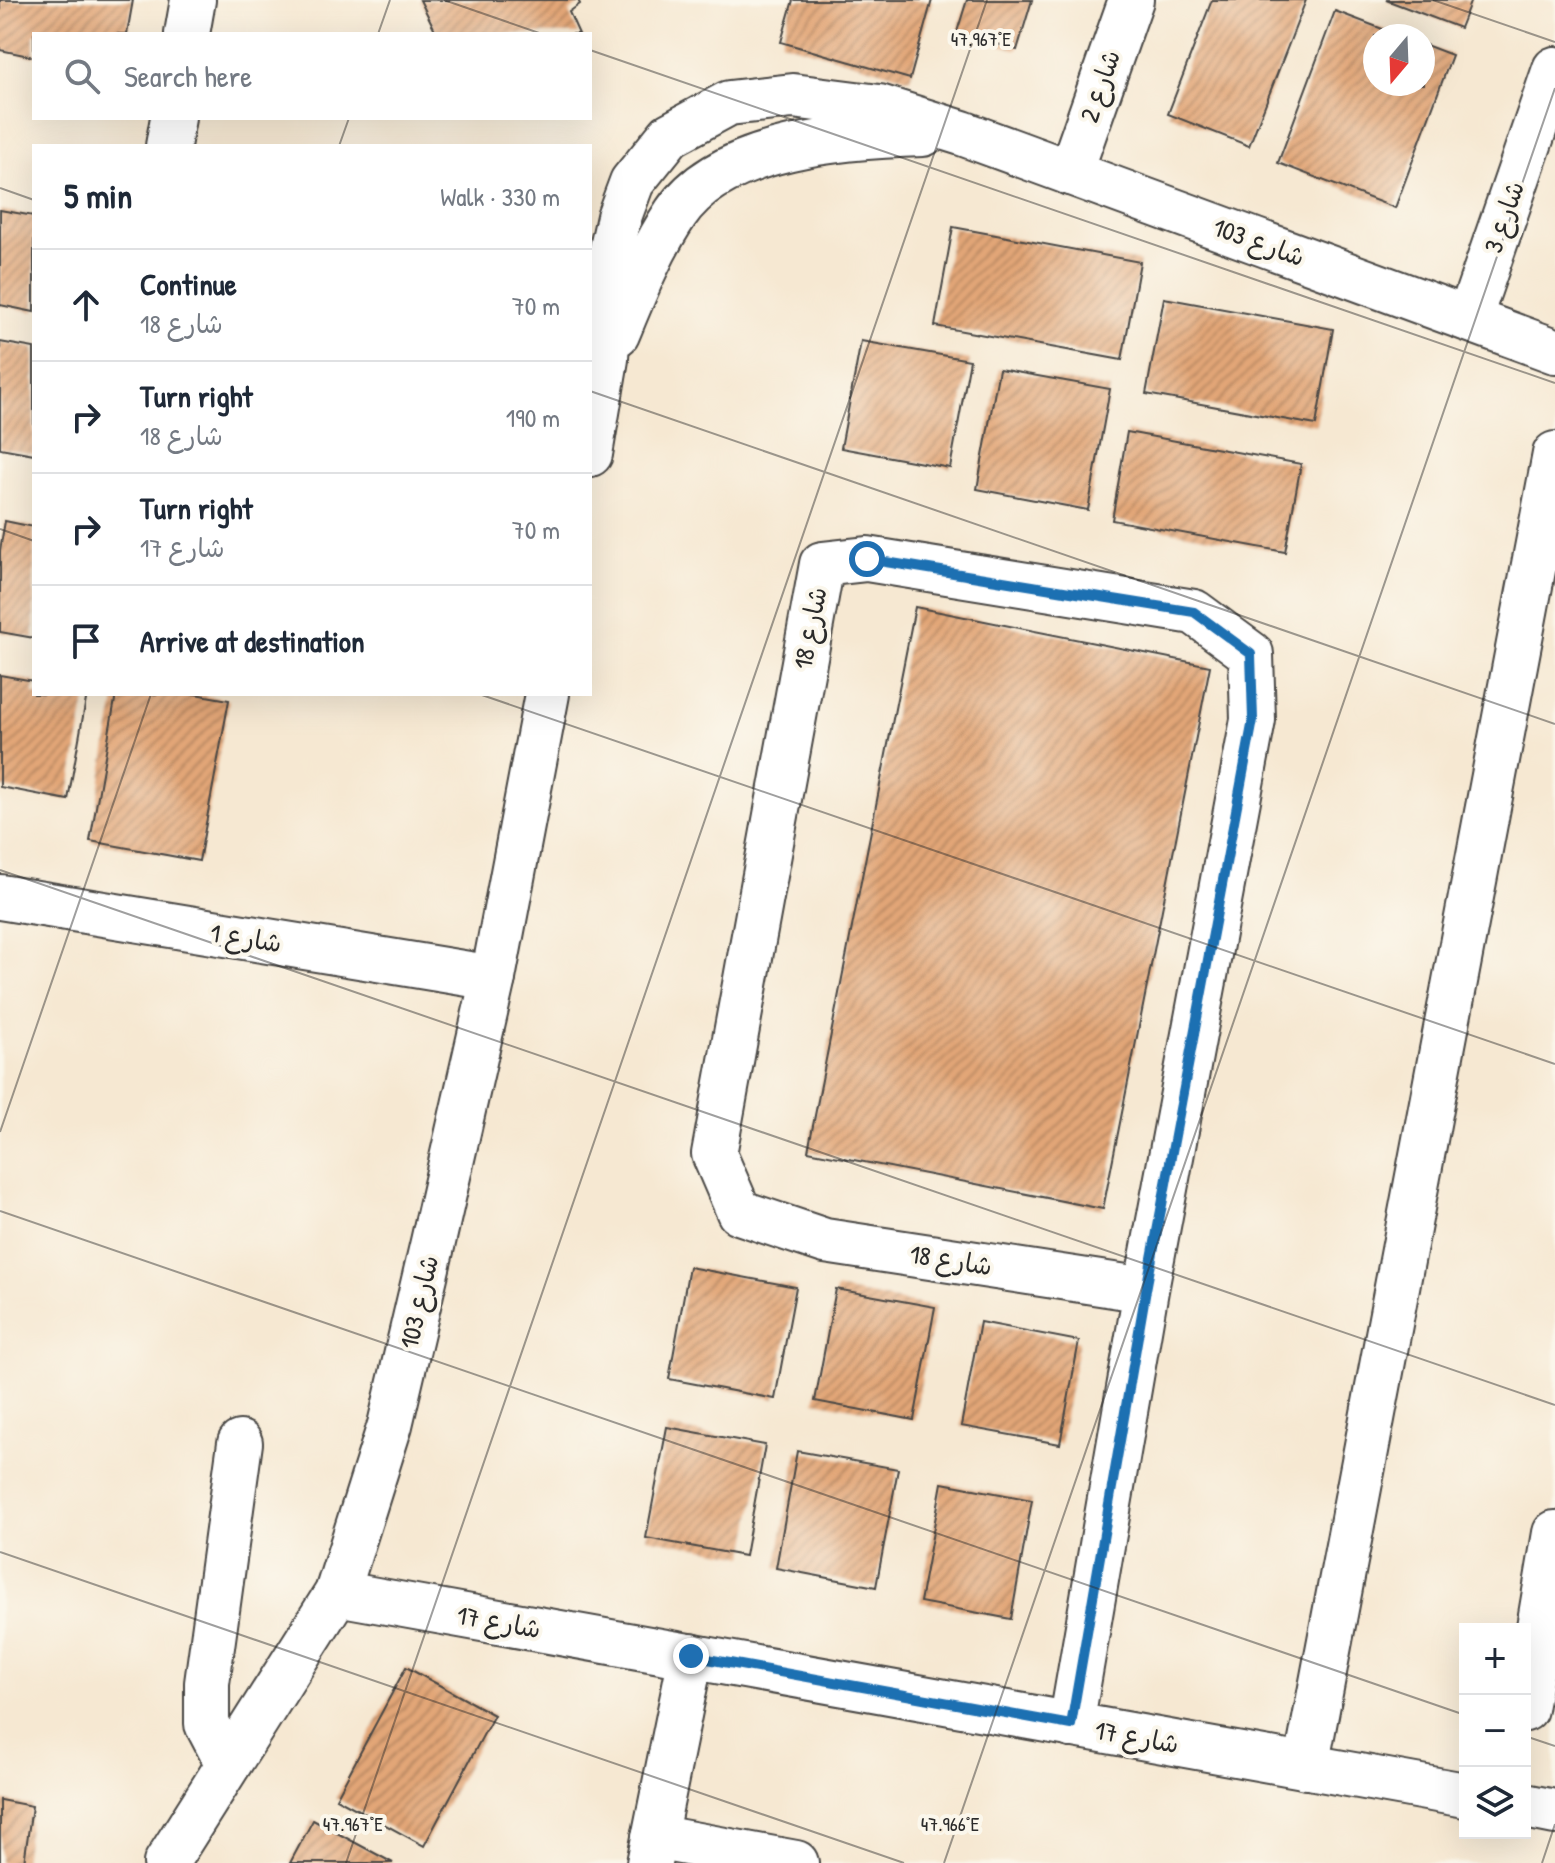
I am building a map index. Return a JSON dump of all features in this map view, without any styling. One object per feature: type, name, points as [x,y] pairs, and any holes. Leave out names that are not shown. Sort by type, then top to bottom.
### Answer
[{"type":"street","points":[[187,32],[193,0]]},
{"type":"street","name":"شارع 2","points":[[1070,173],[1131,0]]},
{"type":"street","name":"شارع 3","points":[[1469,319],[1555,69]]},
{"type":"street","name":"شارع 103","points":[[592,442],[606,359],[611,253],[619,217],[632,182],[670,135],[729,103],[793,96],[879,107],[962,133],[1555,351]]},
{"type":"street","points":[[168,144],[173,120]]},
{"type":"street","name":"شارع 103","points":[[606,359],[640,279],[677,211],[706,183],[742,163],[795,146],[867,136],[962,133]]},
{"type":"street","points":[[1306,1767],[1555,454]]},
{"type":"street","name":"شارع 18","points":[[1071,1725],[1146,1290],[1253,720],[1251,654],[1194,612],[867,559],[822,564],[714,1154],[739,1212],[825,1241],[1146,1290]]},
{"type":"street","name":"شارع 103","points":[[166,1863],[337,1593],[390,1425],[493,978],[547,696]]},
{"type":"street","name":"شارع 1","points":[[0,897],[493,978]]},
{"type":"street","points":[[228,1764],[207,1724],[207,1683],[240,1443]]},
{"type":"street","points":[[1527,1695],[1555,1533]]},
{"type":"street","name":"شارع 17","points":[[337,1593],[1459,1794]]},
{"type":"street","points":[[691,1656],[651,1850],[796,1863]]},
{"type":"street","points":[[1531,1807],[1555,1812]]},
{"type":"building","points":[[0,0],[133,0],[127,32],[32,32],[32,57],[0,50]]},
{"type":"building","points":[[420,0],[578,0],[580,4],[569,12],[578,32],[436,32]]},
{"type":"building","points":[[793,0],[932,0],[910,79],[781,42]]},
{"type":"building","points":[[967,0],[1032,0],[1017,50],[957,32]]},
{"type":"building","points":[[1212,0],[1306,0],[1249,146],[1168,114]]},
{"type":"building","points":[[1386,0],[1471,0],[1460,28]]},
{"type":"building","points":[[1335,11],[1369,24],[1363,24],[1363,96],[1435,96],[1435,49],[1452,55],[1395,208],[1278,163]]},
{"type":"building","points":[[0,210],[32,216],[32,312],[0,305]]},
{"type":"building","points":[[953,227],[1140,262],[1122,360],[935,326]]},
{"type":"building","points":[[1164,298],[1333,329],[1316,425],[1146,394]]},
{"type":"building","points":[[861,341],[970,360],[950,468],[841,448]]},
{"type":"building","points":[[0,342],[32,348],[32,454],[0,448]]},
{"type":"building","points":[[999,369],[1110,389],[1088,510],[977,489]]},
{"type":"building","points":[[1127,432],[1301,464],[1285,552],[1112,520]]},
{"type":"building","points":[[5,521],[32,527],[32,638],[0,632],[0,550]]},
{"type":"building","points":[[915,607],[1210,666],[1103,1209],[808,1151]]},
{"type":"building","points":[[0,675],[32,681],[32,696],[87,696],[68,800],[0,787]]},
{"type":"building","points":[[116,696],[206,696],[229,700],[199,861],[90,841]]},
{"type":"building","points":[[689,1267],[796,1287],[775,1399],[669,1379]]},
{"type":"building","points":[[836,1289],[935,1307],[914,1420],[815,1401]]},
{"type":"building","points":[[980,1322],[1079,1341],[1060,1444],[961,1426]]},
{"type":"building","points":[[667,1427],[765,1445],[745,1556],[646,1538]]},
{"type":"building","points":[[797,1451],[898,1469],[876,1587],[776,1568]]},
{"type":"building","points":[[942,1483],[1032,1500],[1011,1619],[920,1602]]},
{"type":"building","points":[[406,1667],[494,1715],[424,1846],[336,1798]]},
{"type":"building","points":[[0,1800],[32,1806],[24,1863],[0,1863]]},
{"type":"building","points":[[313,1820],[393,1863],[290,1863]]},
{"type":"route","points":[[691,1656],[1071,1725],[1146,1290],[1253,720],[1251,654],[1194,612],[867,559]]}]
